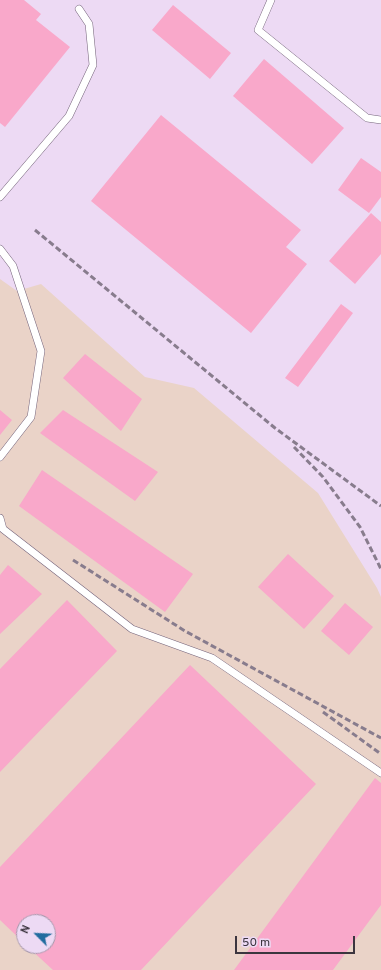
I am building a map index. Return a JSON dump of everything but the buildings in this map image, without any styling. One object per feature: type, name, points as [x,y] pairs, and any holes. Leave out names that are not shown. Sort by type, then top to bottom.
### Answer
[{"type":"lane","points":[[271,0],[258,30],[367,118],[381,120]]},
{"type":"lane","points":[[0,198],[69,116],[93,65],[89,24],[79,9]]},
{"type":"lane","points":[[0,250],[13,266],[41,351],[31,417],[0,457]]},
{"type":"lane","points":[[0,518],[3,529],[132,628],[212,658],[381,773]]},
{"type":"shaded area","points":[[0,279],[17,291],[41,284],[145,377],[194,388],[318,493],[377,588],[381,597],[381,970],[0,970]]},
{"type":"railway","points":[[35,230],[275,428],[381,506]]},
{"type":"railway","points":[[294,447],[323,477],[360,527],[381,569]]},
{"type":"railway","points":[[73,560],[185,631],[381,738]]},
{"type":"railway","points":[[323,712],[381,754]]}]
